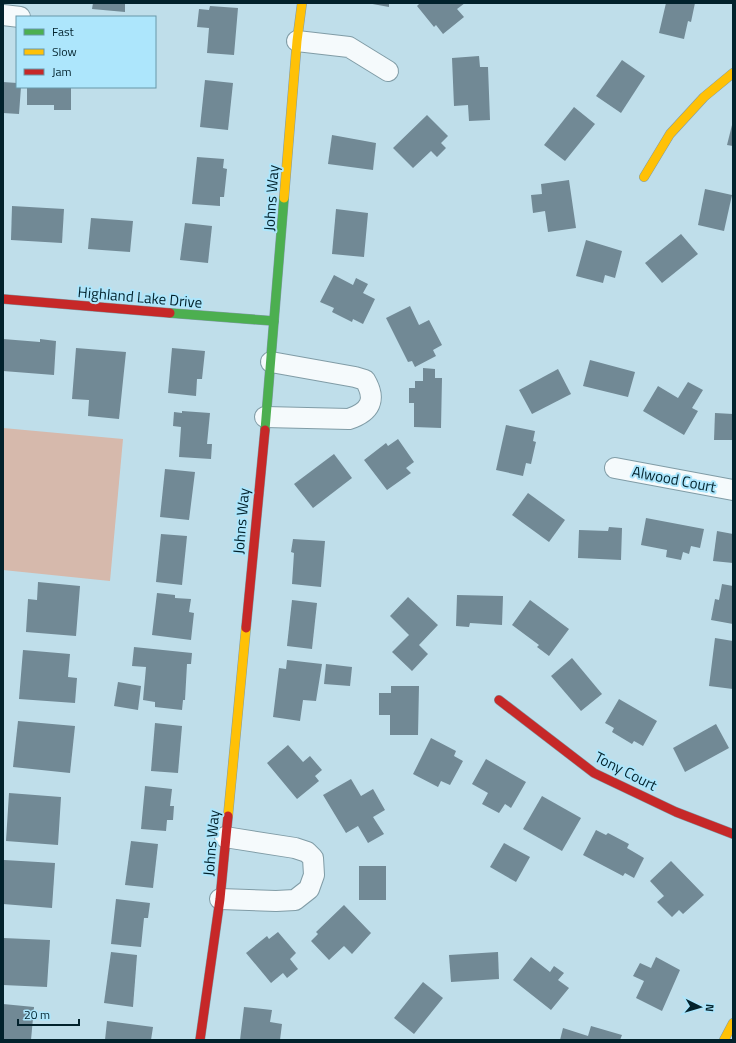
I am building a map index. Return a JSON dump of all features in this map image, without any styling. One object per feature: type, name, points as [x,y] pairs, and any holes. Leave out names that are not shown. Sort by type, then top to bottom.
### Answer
[{"type":"street","name":"Johns Way","points":[[200,1040],[220,899],[271,362],[297,41],[302,3]]},
{"type":"street","points":[[3,15],[16,17]]},
{"type":"street","points":[[297,41],[349,47],[388,71]]},
{"type":"street","points":[[644,178],[670,134],[704,97],[733,73]]},
{"type":"street","name":"Highland Lake Drive","points":[[3,299],[274,321]]},
{"type":"street","points":[[265,417],[349,419],[361,415],[369,405],[372,396],[371,390],[365,380],[271,362]]},
{"type":"street","name":"Alwood Court","points":[[615,468],[733,490]]},
{"type":"street","name":"Tony Court","points":[[499,700],[594,773],[676,812],[733,834]]},
{"type":"street","points":[[220,899],[276,901],[295,900],[309,889],[314,875],[313,858],[307,852],[295,848],[225,837]]},
{"type":"street","points":[[724,1040],[733,1023]]},
{"type":"shaded area","points":[[3,428],[123,439],[110,581],[3,570]]},
{"type":"building","points":[[93,3],[125,3],[125,12],[92,9]]},
{"type":"building","points":[[367,3],[389,3],[389,7]]},
{"type":"building","points":[[420,3],[465,3],[457,9],[464,17],[443,34],[436,25],[434,27],[417,6]]},
{"type":"building","points":[[666,3],[695,3],[691,22],[688,21],[684,39],[659,33]]},
{"type":"building","points":[[210,6],[238,8],[234,55],[207,53],[209,28],[197,27],[199,9],[209,10]]},
{"type":"building","points":[[479,56],[480,67],[488,67],[490,120],[469,121],[468,105],[454,106],[452,58]]},
{"type":"building","points":[[622,60],[645,76],[621,113],[596,96]]},
{"type":"building","points":[[205,80],[233,83],[228,130],[200,127]]},
{"type":"building","points":[[3,82],[16,83],[16,88],[21,88],[19,114],[3,113]]},
{"type":"building","points":[[27,88],[71,88],[71,110],[54,110],[54,105],[27,105]]},
{"type":"building","points":[[574,107],[595,124],[565,161],[544,145]]},
{"type":"building","points":[[427,115],[448,136],[441,143],[446,148],[437,157],[431,151],[413,168],[393,148]]},
{"type":"building","points":[[733,121],[733,146],[727,145]]},
{"type":"building","points":[[332,135],[376,143],[373,170],[328,164]]},
{"type":"building","points":[[197,157],[224,159],[223,168],[227,169],[224,197],[220,197],[220,206],[192,204]]},
{"type":"building","points":[[569,180],[576,228],[548,232],[545,211],[533,213],[531,195],[542,194],[541,184]]},
{"type":"building","points":[[705,189],[732,195],[724,231],[698,225]]},
{"type":"building","points":[[12,206],[64,209],[62,243],[11,240]]},
{"type":"building","points":[[336,209],[368,213],[364,257],[332,254]]},
{"type":"building","points":[[91,218],[133,221],[130,252],[88,249]]},
{"type":"building","points":[[185,223],[212,226],[208,263],[180,260]]},
{"type":"building","points":[[681,234],[698,254],[662,283],[645,263]]},
{"type":"building","points":[[586,240],[622,251],[615,278],[605,275],[603,283],[576,276]]},
{"type":"building","points":[[334,275],[353,285],[356,278],[368,284],[363,293],[375,299],[363,324],[353,319],[352,322],[332,312],[334,308],[320,302]]},
{"type":"building","points":[[410,306],[419,325],[429,320],[442,345],[433,350],[436,356],[415,367],[412,361],[408,362],[386,318]]},
{"type":"building","points":[[3,339],[40,342],[40,339],[56,341],[54,375],[3,371]]},
{"type":"building","points":[[76,348],[126,352],[119,419],[88,416],[89,400],[72,399]]},
{"type":"building","points":[[172,348],[205,351],[202,379],[197,379],[196,396],[168,393]]},
{"type":"building","points":[[590,360],[635,372],[628,397],[583,386]]},
{"type":"building","points":[[423,368],[435,369],[435,378],[442,378],[441,428],[414,427],[414,403],[409,403],[409,388],[415,388],[415,381],[423,381]]},
{"type":"building","points":[[558,369],[571,394],[532,414],[519,390]]},
{"type":"building","points":[[688,382],[703,390],[692,408],[698,411],[684,435],[643,411],[658,386],[678,398]]},
{"type":"building","points":[[182,411],[210,413],[207,444],[212,444],[211,459],[179,457],[181,427],[173,426],[174,412],[182,413]]},
{"type":"building","points":[[715,413],[733,414],[733,440],[714,440]]},
{"type":"building","points":[[506,425],[535,431],[533,441],[536,442],[531,464],[526,463],[523,476],[496,470]]},
{"type":"building","points":[[398,439],[414,462],[406,468],[411,473],[387,490],[364,460],[386,443],[388,446]]},
{"type":"building","points":[[334,454],[352,478],[313,508],[294,484]]},
{"type":"building","points":[[165,469],[195,472],[189,520],[160,517]]},
{"type":"building","points":[[528,493],[565,520],[549,542],[512,515]]},
{"type":"building","points":[[646,518],[704,529],[700,548],[691,546],[689,554],[683,552],[681,560],[666,557],[667,550],[641,545]]},
{"type":"building","points":[[609,527],[622,528],[621,560],[578,558],[579,530],[608,531]]},
{"type":"building","points":[[717,531],[733,534],[733,563],[713,561]]},
{"type":"building","points":[[161,534],[187,536],[182,585],[156,582]]},
{"type":"building","points":[[293,539],[325,541],[321,587],[292,584],[294,553],[291,552]]},
{"type":"building","points":[[38,582],[80,586],[76,636],[26,632],[28,599],[37,600]]},
{"type":"building","points":[[722,584],[733,586],[733,624],[711,620],[715,599],[719,600]]},
{"type":"building","points":[[157,593],[175,595],[175,598],[191,599],[189,612],[194,613],[191,640],[152,635]]},
{"type":"building","points":[[457,595],[503,596],[502,625],[470,623],[469,627],[456,626]]},
{"type":"building","points":[[408,597],[438,625],[419,645],[428,654],[412,671],[392,652],[409,635],[390,616]]},
{"type":"building","points":[[292,600],[317,603],[312,649],[287,646]]},
{"type":"building","points":[[530,600],[569,629],[549,656],[537,647],[539,645],[512,625]]},
{"type":"building","points":[[715,638],[733,641],[733,689],[709,686]]},
{"type":"building","points":[[134,647],[192,653],[191,664],[187,664],[185,700],[183,700],[182,710],[155,707],[155,702],[143,700],[146,667],[132,666]]},
{"type":"building","points":[[23,650],[70,654],[68,677],[77,678],[75,703],[19,699]]},
{"type":"building","points":[[572,658],[602,694],[581,711],[551,676]]},
{"type":"building","points":[[287,660],[322,664],[316,701],[303,700],[300,721],[273,717],[279,668],[286,669]]},
{"type":"building","points":[[326,664],[352,667],[350,686],[324,684]]},
{"type":"building","points":[[118,682],[141,686],[138,710],[114,706]]},
{"type":"building","points":[[391,686],[419,686],[418,735],[390,735],[390,715],[379,715],[379,693],[391,693]]},
{"type":"building","points":[[619,699],[657,721],[643,746],[634,741],[632,744],[612,732],[614,728],[605,723]]},
{"type":"building","points":[[18,721],[75,726],[70,773],[13,767]]},
{"type":"building","points":[[155,723],[182,726],[178,773],[151,771]]},
{"type":"building","points":[[716,724],[729,748],[685,772],[673,748]]},
{"type":"building","points":[[431,738],[456,751],[454,756],[463,761],[450,785],[441,781],[438,787],[413,774]]},
{"type":"building","points":[[288,745],[303,762],[310,756],[322,770],[315,776],[319,781],[297,799],[267,763]]},
{"type":"building","points":[[486,759],[526,782],[511,808],[505,804],[499,813],[482,804],[488,793],[472,784]]},
{"type":"building","points":[[351,779],[361,796],[373,789],[385,810],[373,817],[384,834],[368,843],[358,826],[346,833],[323,795]]},
{"type":"building","points":[[145,786],[172,789],[170,806],[174,806],[173,820],[167,820],[166,831],[141,829]]},
{"type":"building","points":[[9,793],[61,797],[58,845],[6,841]]},
{"type":"building","points":[[542,796],[581,818],[562,851],[523,829]]},
{"type":"building","points":[[596,830],[606,835],[608,833],[629,844],[627,848],[644,858],[634,878],[625,873],[623,876],[583,855]]},
{"type":"building","points":[[131,841],[158,844],[153,888],[125,885]]},
{"type":"building","points":[[504,843],[530,857],[516,882],[490,867]]},
{"type":"building","points":[[4,860],[55,863],[52,908],[3,904]]},
{"type":"building","points":[[671,861],[704,895],[683,914],[679,910],[672,917],[657,902],[664,896],[650,881]]},
{"type":"building","points":[[359,866],[386,866],[386,900],[359,900]]},
{"type":"building","points":[[116,899],[150,903],[148,918],[144,918],[141,947],[111,944]]},
{"type":"building","points":[[344,905],[371,933],[352,954],[344,946],[329,960],[311,941],[318,934],[316,932]]},
{"type":"building","points":[[278,932],[296,953],[290,959],[298,969],[287,978],[283,973],[271,983],[246,953],[267,936],[269,939]]},
{"type":"building","points":[[3,938],[50,940],[47,987],[3,985]]},
{"type":"building","points":[[111,952],[137,955],[133,1007],[104,1003]]},
{"type":"building","points":[[498,952],[499,979],[451,982],[449,955]]},
{"type":"building","points":[[531,957],[550,972],[554,966],[564,973],[558,980],[569,988],[551,1010],[513,980]]},
{"type":"building","points":[[656,957],[680,970],[662,1011],[636,998],[644,981],[633,976],[640,963],[651,968]]},
{"type":"building","points":[[423,982],[443,998],[414,1034],[394,1018]]},
{"type":"building","points":[[3,1004],[34,1007],[31,1040],[3,1040]]},
{"type":"building","points":[[244,1007],[272,1010],[270,1022],[282,1024],[280,1040],[240,1040]]},
{"type":"building","points":[[107,1021],[153,1027],[151,1040],[105,1040]]},
{"type":"building","points":[[591,1026],[622,1035],[620,1040],[560,1040],[563,1028],[588,1036]]},
{"type":"traffic: fast","points":[[265,430],[284,198]]},
{"type":"traffic: fast","points":[[170,313],[274,321]]},
{"type":"traffic: slow","points":[[284,198],[297,41],[302,3]]},
{"type":"traffic: slow","points":[[644,177],[670,134],[704,97],[733,73]]},
{"type":"traffic: slow","points":[[228,816],[246,628]]},
{"type":"traffic: slow","points":[[724,1040],[733,1023]]},
{"type":"traffic: jam","points":[[3,299],[170,313]]},
{"type":"traffic: jam","points":[[246,628],[265,430]]},
{"type":"traffic: jam","points":[[499,700],[594,773],[676,812],[733,834]]},
{"type":"traffic: jam","points":[[200,1040],[220,899],[228,816]]}]
